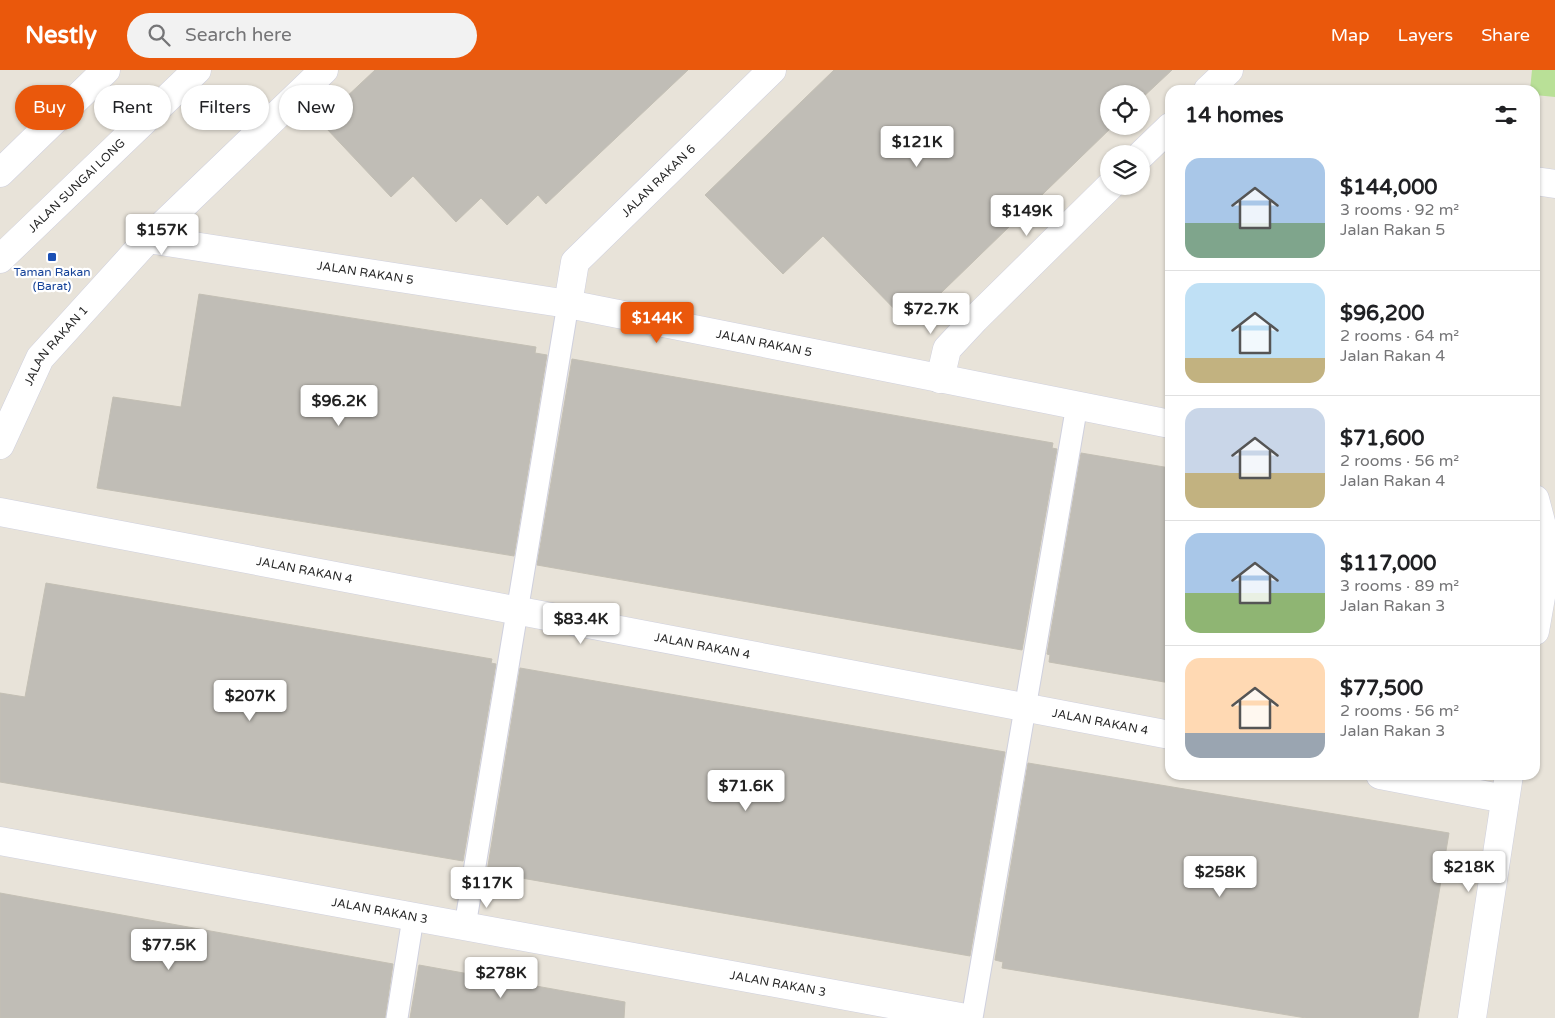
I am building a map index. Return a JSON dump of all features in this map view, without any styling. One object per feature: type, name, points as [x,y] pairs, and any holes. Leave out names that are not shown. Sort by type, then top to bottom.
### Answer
[{"type":"street","points":[[0,173],[106,70]]},
{"type":"street","name":"JALAN SUNGAI LONG","points":[[0,259],[197,70]]},
{"type":"street","name":"JALAN RAKAN 1","points":[[0,445],[40,358],[148,239],[324,70]]},
{"type":"street","name":"JALAN RAKAN 6","points":[[568,304],[575,262],[772,70]]},
{"type":"street","points":[[1150,146],[1165,132]]},
{"type":"street","points":[[1540,182],[1555,184]]},
{"type":"street","points":[[940,379],[947,348],[1101,195]]},
{"type":"street","name":"JALAN RAKAN 5","points":[[148,239],[568,304],[1165,423]]},
{"type":"street","name":"JALAN RAKAN 4","points":[[0,512],[1165,734]]},
{"type":"street","points":[[1540,519],[1549,552],[1540,603]]},
{"type":"street","points":[[1433,780],[1507,787],[1472,1018]]},
{"type":"street","name":"JALAN RAKAN 3","points":[[0,841],[966,1018]]},
{"type":"lane","points":[[465,926],[568,304]]},
{"type":"lane","points":[[972,1018],[1077,405]]},
{"type":"lane","points":[[397,1018],[413,918]]},
{"type":"green space","points":[[1532,70],[1555,70],[1555,97],[1540,96],[1540,85],[1530,85]]},
{"type":"building","points":[[375,70],[688,70],[546,204],[538,195],[507,225],[481,198],[456,222],[413,176],[391,197],[328,130],[353,130],[353,91]]},
{"type":"building","points":[[834,70],[1172,70],[1150,91],[1150,85],[1100,85],[1100,135],[1104,135],[909,324],[823,236],[783,274],[705,195]]},
{"type":"building","points":[[199,294],[536,347],[535,353],[547,355],[514,556],[97,488],[113,397],[181,407]]},
{"type":"building","points":[[572,359],[1053,443],[1052,448],[1057,449],[1022,650],[537,565]]},
{"type":"building","points":[[1081,453],[1165,467],[1165,682],[1049,662],[1050,655],[1047,654]]},
{"type":"building","points":[[46,583],[492,659],[491,663],[496,664],[463,861],[0,782],[0,693],[25,697]]},
{"type":"building","points":[[520,668],[1005,752],[970,956],[487,872]]},
{"type":"building","points":[[1028,763],[1449,833],[1418,1018],[1306,1018],[1002,968],[1003,962],[995,960]]},
{"type":"building","points":[[0,893],[393,964],[385,1018],[0,1018]]},
{"type":"building","points":[[419,965],[625,1002],[624,1018],[410,1018]]},
{"type":"place","name":"Taman Rakan (Barat)","points":[[52,257]]}]
